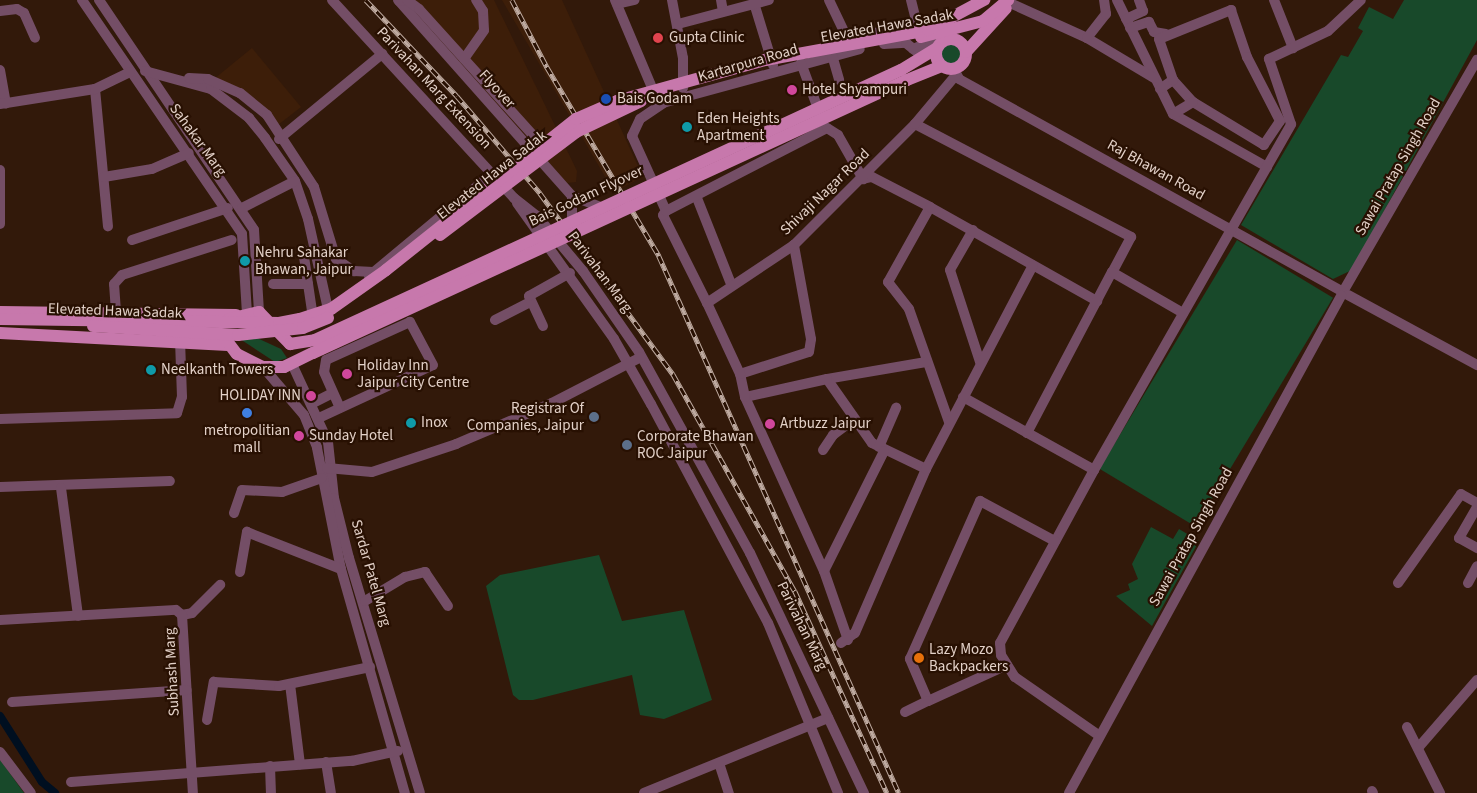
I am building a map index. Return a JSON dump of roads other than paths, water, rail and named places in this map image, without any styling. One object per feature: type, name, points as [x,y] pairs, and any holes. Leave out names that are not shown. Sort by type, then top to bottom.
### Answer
[{"type":"main road","points":[[976,0],[951,17],[940,43],[941,66],[955,72],[962,65],[966,52],[1010,1]]},
{"type":"main road","name":"Elevated Hawa Sadak","points":[[0,319],[138,318],[279,324],[331,309],[386,270],[576,119],[616,101],[766,60],[923,27],[984,0]]},
{"type":"main road","points":[[923,27],[964,22],[996,0]]},
{"type":"main road","name":"Elevated Hawa Sadak","points":[[0,324],[77,326],[238,335],[303,328],[364,297],[522,171],[576,132],[619,110],[669,93],[863,44],[964,29],[983,21],[1010,1]]},
{"type":"main road","points":[[940,43],[958,41],[966,52]]},
{"type":"main road","name":"Bais Godam Flyover","points":[[290,344],[314,346],[904,75],[914,50],[940,43]]},
{"type":"main road","name":"Bais Godam Flyover","points":[[263,368],[292,364],[314,346],[601,207],[904,75],[941,66]]},
{"type":"main road","points":[[0,312],[252,315],[290,344],[292,364]]},
{"type":"main road","points":[[228,345],[225,325],[252,315]]},
{"type":"main road","points":[[0,333],[180,339],[228,345],[263,368]]},
{"type":"street","name":"Sahakar Marg","points":[[82,0],[130,72],[228,208],[242,234],[252,315]]},
{"type":"street","name":"Sahakar Marg","points":[[99,0],[145,72],[242,208],[254,230],[252,315]]},
{"type":"street","name":"Parivahan Marg Extension","points":[[332,0],[514,198]]},
{"type":"street","points":[[399,0],[407,0],[419,9],[541,144]]},
{"type":"street","name":"Flyover","points":[[399,0],[572,196],[601,207]]},
{"type":"street","points":[[464,59],[484,30],[483,11],[476,0]]},
{"type":"street","points":[[635,0],[616,2],[651,89],[661,103],[640,120],[632,136],[666,211]]},
{"type":"street","points":[[672,0],[678,24],[684,97]]},
{"type":"street","points":[[678,24],[722,5],[769,0]]},
{"type":"street","points":[[829,0],[853,50]]},
{"type":"street","points":[[912,0],[923,27],[914,50]]},
{"type":"street","points":[[1087,38],[1106,14],[1104,0]]},
{"type":"street","points":[[1117,0],[1172,114],[1267,167]]},
{"type":"street","points":[[1128,24],[1143,11],[1138,0]]},
{"type":"street","points":[[1128,24],[1150,22],[1154,32],[1166,34],[1232,5],[1232,0]]},
{"type":"street","points":[[1274,0],[1293,48]]},
{"type":"street","points":[[1100,736],[1015,677],[1007,665],[1000,643],[1094,470],[1232,229],[1293,118],[1269,59],[1328,31],[1360,0]]},
{"type":"street","points":[[1010,1],[1087,38],[1154,78]]},
{"type":"street","points":[[754,3],[775,71]]},
{"type":"street","points":[[0,12],[17,9],[24,13],[35,38]]},
{"type":"street","points":[[1231,10],[1247,56],[1280,121],[1264,145],[1193,102],[1173,80],[1159,39],[1231,10]]},
{"type":"street","points":[[651,89],[847,38],[923,27],[951,17]]},
{"type":"street","name":"Kartarpura Road","points":[[661,103],[853,50],[914,50]]},
{"type":"street","points":[[270,146],[382,54]]},
{"type":"street","points":[[832,55],[840,80]]},
{"type":"street","name":"Sawai Pratap Singh Road","points":[[1069,793],[1344,293],[1477,60]]},
{"type":"street","points":[[801,63],[812,100],[827,128],[838,134],[863,178],[872,176],[974,230],[1096,301]]},
{"type":"street","points":[[0,70],[3,104],[95,89],[130,72]]},
{"type":"street","points":[[145,72],[186,79],[208,79],[240,92],[283,136],[314,187],[336,259],[354,271],[373,272]]},
{"type":"street","name":"Shivaji Nagar Road","points":[[707,303],[731,284],[794,245],[915,124],[955,72]]},
{"type":"street","name":"Raj Bhawan Road","points":[[955,72],[1344,293],[1477,365]]},
{"type":"street","points":[[186,79],[212,89],[249,118],[295,181],[327,304]]},
{"type":"street","points":[[1160,88],[1173,80]]},
{"type":"street","points":[[95,89],[108,226]]},
{"type":"street","points":[[1172,114],[1193,102]]},
{"type":"street","points":[[915,124],[1131,237],[1027,433]]},
{"type":"street","points":[[827,128],[697,198],[666,211],[663,216],[740,374],[745,397],[824,571],[844,642],[949,422],[1033,265]]},
{"type":"street","points":[[104,177],[152,169],[189,153]]},
{"type":"street","points":[[0,170],[0,224]]},
{"type":"street","points":[[252,315],[312,310],[327,304],[373,272],[493,173]]},
{"type":"street","points":[[242,208],[295,181]]},
{"type":"street","points":[[572,196],[572,220]]},
{"type":"street","name":"Parivahan Marg","points":[[514,198],[570,274],[628,363],[768,623],[812,725],[838,793]]},
{"type":"street","name":"Parivahan Marg","points":[[514,198],[536,216],[583,271],[641,357],[750,553],[864,793]]},
{"type":"street","points":[[697,198],[731,284]]},
{"type":"street","points":[[930,207],[888,282],[909,309],[926,362],[949,422]]},
{"type":"street","points":[[132,240],[228,208]]},
{"type":"street","points":[[974,230],[950,270],[980,362]]},
{"type":"street","points":[[116,312],[114,284],[122,275],[232,240]]},
{"type":"street","points":[[740,374],[808,352],[811,339],[794,245]]},
{"type":"street","points":[[303,250],[312,310]]},
{"type":"street","points":[[318,265],[336,259]]},
{"type":"street","points":[[1112,272],[1183,314]]},
{"type":"street","points":[[543,326],[530,302],[529,296],[570,274]]},
{"type":"street","points":[[273,284],[308,284]]},
{"type":"street","points":[[495,320],[530,302]]},
{"type":"street","points":[[321,417],[433,365],[410,322],[326,360],[324,372],[340,408]]},
{"type":"street","points":[[0,419],[177,413],[182,397],[180,339]]},
{"type":"street","points":[[234,513],[242,490],[282,492],[333,468],[372,472],[456,444],[552,403],[641,357]]},
{"type":"street","points":[[745,397],[827,379],[926,362]]},
{"type":"street","name":"Sardar Patel Marg","points":[[292,364],[321,417],[333,468],[334,498],[365,601],[405,750],[420,793]]},
{"type":"street","name":"Sardar Patel Marg","points":[[263,368],[304,415],[322,473],[341,570],[370,667],[404,793]]},
{"type":"street","points":[[827,379],[853,420],[882,449],[926,469]]},
{"type":"street","points":[[312,403],[333,393]]},
{"type":"street","points":[[963,397],[1094,470]]},
{"type":"street","points":[[824,571],[882,449],[896,408]]},
{"type":"street","points":[[823,450],[833,435],[853,420]]},
{"type":"street","points":[[0,487],[61,488],[170,481]]},
{"type":"street","points":[[61,488],[78,616]]},
{"type":"street","points":[[1398,583],[1461,494],[1477,503]]},
{"type":"street","points":[[928,701],[910,659],[980,501],[1055,541]]},
{"type":"street","points":[[1477,507],[1459,538],[1477,548]]},
{"type":"street","points":[[240,572],[247,532],[341,570]]},
{"type":"street","points":[[1468,583],[1477,566]]},
{"type":"street","points":[[365,601],[405,577],[425,572],[448,606]]},
{"type":"street","points":[[182,615],[192,613],[220,585]]},
{"type":"street","name":"Subhash Marg","points":[[0,620],[176,610],[182,615],[194,793]]},
{"type":"street","points":[[905,712],[1007,665]]},
{"type":"street","points":[[207,720],[214,682],[240,686],[290,684],[370,667]]},
{"type":"street","points":[[1418,748],[1477,680]]},
{"type":"street","points":[[290,684],[300,764]]},
{"type":"street","points":[[12,702],[187,690]]},
{"type":"street","points":[[644,793],[828,718]]},
{"type":"street","points":[[1408,727],[1440,793]]},
{"type":"street","points":[[70,782],[326,762],[405,750]]},
{"type":"street","points":[[0,752],[31,793]]},
{"type":"street","points":[[326,762],[331,793]]},
{"type":"street","points":[[719,763],[729,793]]},
{"type":"street","points":[[270,766],[270,793]]},
{"type":"waterway","points":[[0,716],[42,782],[55,793]]},
{"type":"railway","points":[[366,0],[457,96],[540,193],[673,374],[795,591],[887,793]]},
{"type":"railway","points":[[512,0],[547,67],[659,256],[899,793]]},
{"type":"place","name":"Gupta Clinic","points":[[658,38]]},
{"type":"place","name":"Hotel Shyampuri","points":[[792,90]]},
{"type":"place","name":"Bais Godam","points":[[606,99]]},
{"type":"place","name":"Eden Heights Apartment","points":[[687,127]]},
{"type":"place","name":"Nehru Sahakar Bhawan, Jaipur","points":[[245,261]]},
{"type":"place","name":"Neelkanth Towers","points":[[151,370]]},
{"type":"place","name":"Holiday Inn Jaipur City Centre","points":[[347,374]]},
{"type":"place","name":"HOLIDAY INN","points":[[311,396]]},
{"type":"place","name":"metropolitian mall","points":[[247,413]]},
{"type":"place","name":"Registrar Of Companies, Jaipur","points":[[594,417]]},
{"type":"place","name":"Inox","points":[[411,423]]},
{"type":"place","name":"Artbuzz Jaipur","points":[[770,424]]},
{"type":"place","name":"Sunday Hotel","points":[[299,436]]},
{"type":"place","name":"Corporate Bhawan ROC Jaipur","points":[[627,445]]},
{"type":"place","name":"Lazy Mozo Backpackers","points":[[919,658]]}]
